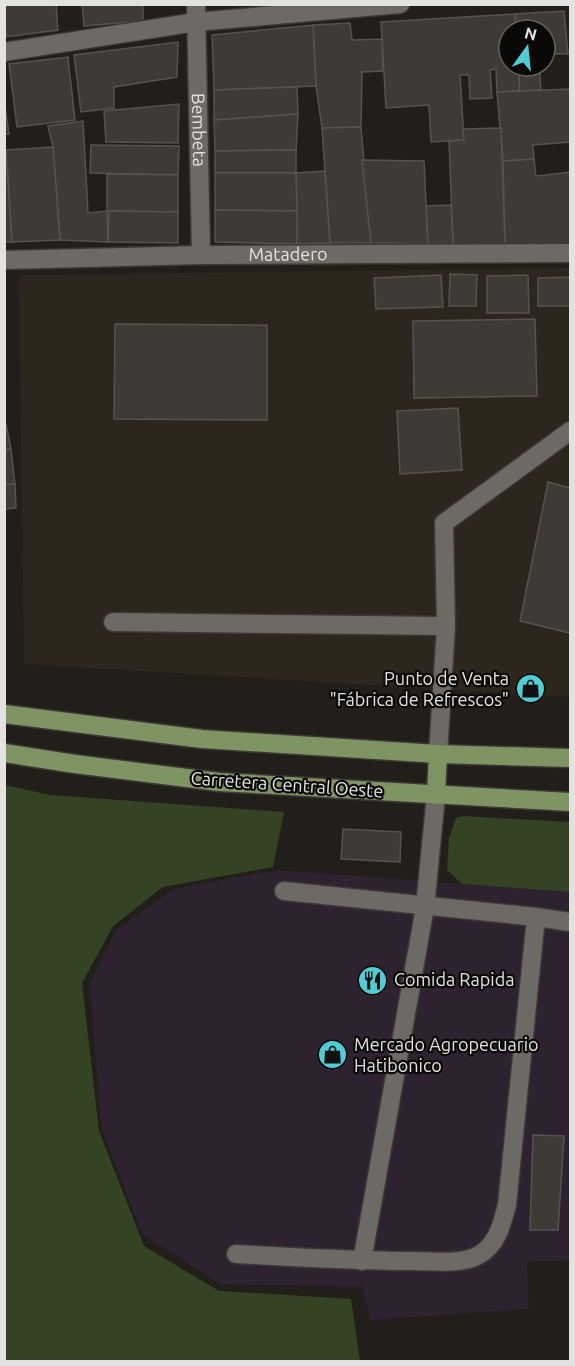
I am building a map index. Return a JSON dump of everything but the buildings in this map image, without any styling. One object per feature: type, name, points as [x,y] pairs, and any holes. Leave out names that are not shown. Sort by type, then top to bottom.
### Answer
[{"type":"main road","points":[[4,714],[202,740],[438,754],[570,758]]},
{"type":"main road","name":"Carretera Central Oeste","points":[[4,753],[219,782],[570,801]]},
{"type":"main road","points":[[436,795],[438,754]]},
{"type":"street","points":[[4,52],[196,13],[400,4]]},
{"type":"street","name":"Bembeta","points":[[196,13],[201,255]]},
{"type":"street","name":"Matadero","points":[[4,260],[201,255],[570,253]]},
{"type":"street","points":[[438,754],[446,626],[444,523],[570,431]]},
{"type":"street","points":[[113,622],[446,626]]},
{"type":"street","points":[[362,1261],[425,907],[436,795]]},
{"type":"street","points":[[284,891],[570,922]]},
{"type":"street","points":[[236,1254],[362,1261],[457,1261],[478,1256],[492,1245],[501,1227],[507,1205],[536,917]]},
{"type":"shaded area","points":[[570,268],[570,697],[24,664],[19,275]]},
{"type":"shaded area","name":"Mercado Agropecuario Hatibonico","points":[[277,870],[570,892],[570,1260],[527,1262],[529,1309],[370,1320],[363,1287],[221,1284],[142,1234],[101,1128],[90,983],[115,932],[173,889]]},
{"type":"green space","points":[[5,785],[50,795],[284,812],[273,867],[163,887],[113,926],[82,983],[99,1131],[144,1246],[219,1291],[351,1299],[360,1361],[5,1361]]},
{"type":"green space","points":[[463,816],[570,822],[570,892],[462,884],[447,870],[449,838],[456,818]]},
{"type":"place","name":"Punto de Venta \"Fábrica de Refrescos\"","points":[[530,689]]},
{"type":"place","name":"Comida Rapida","points":[[373,980]]},
{"type":"place","name":"Mercado Agropecuario Hatibonico","points":[[333,1055]]}]
